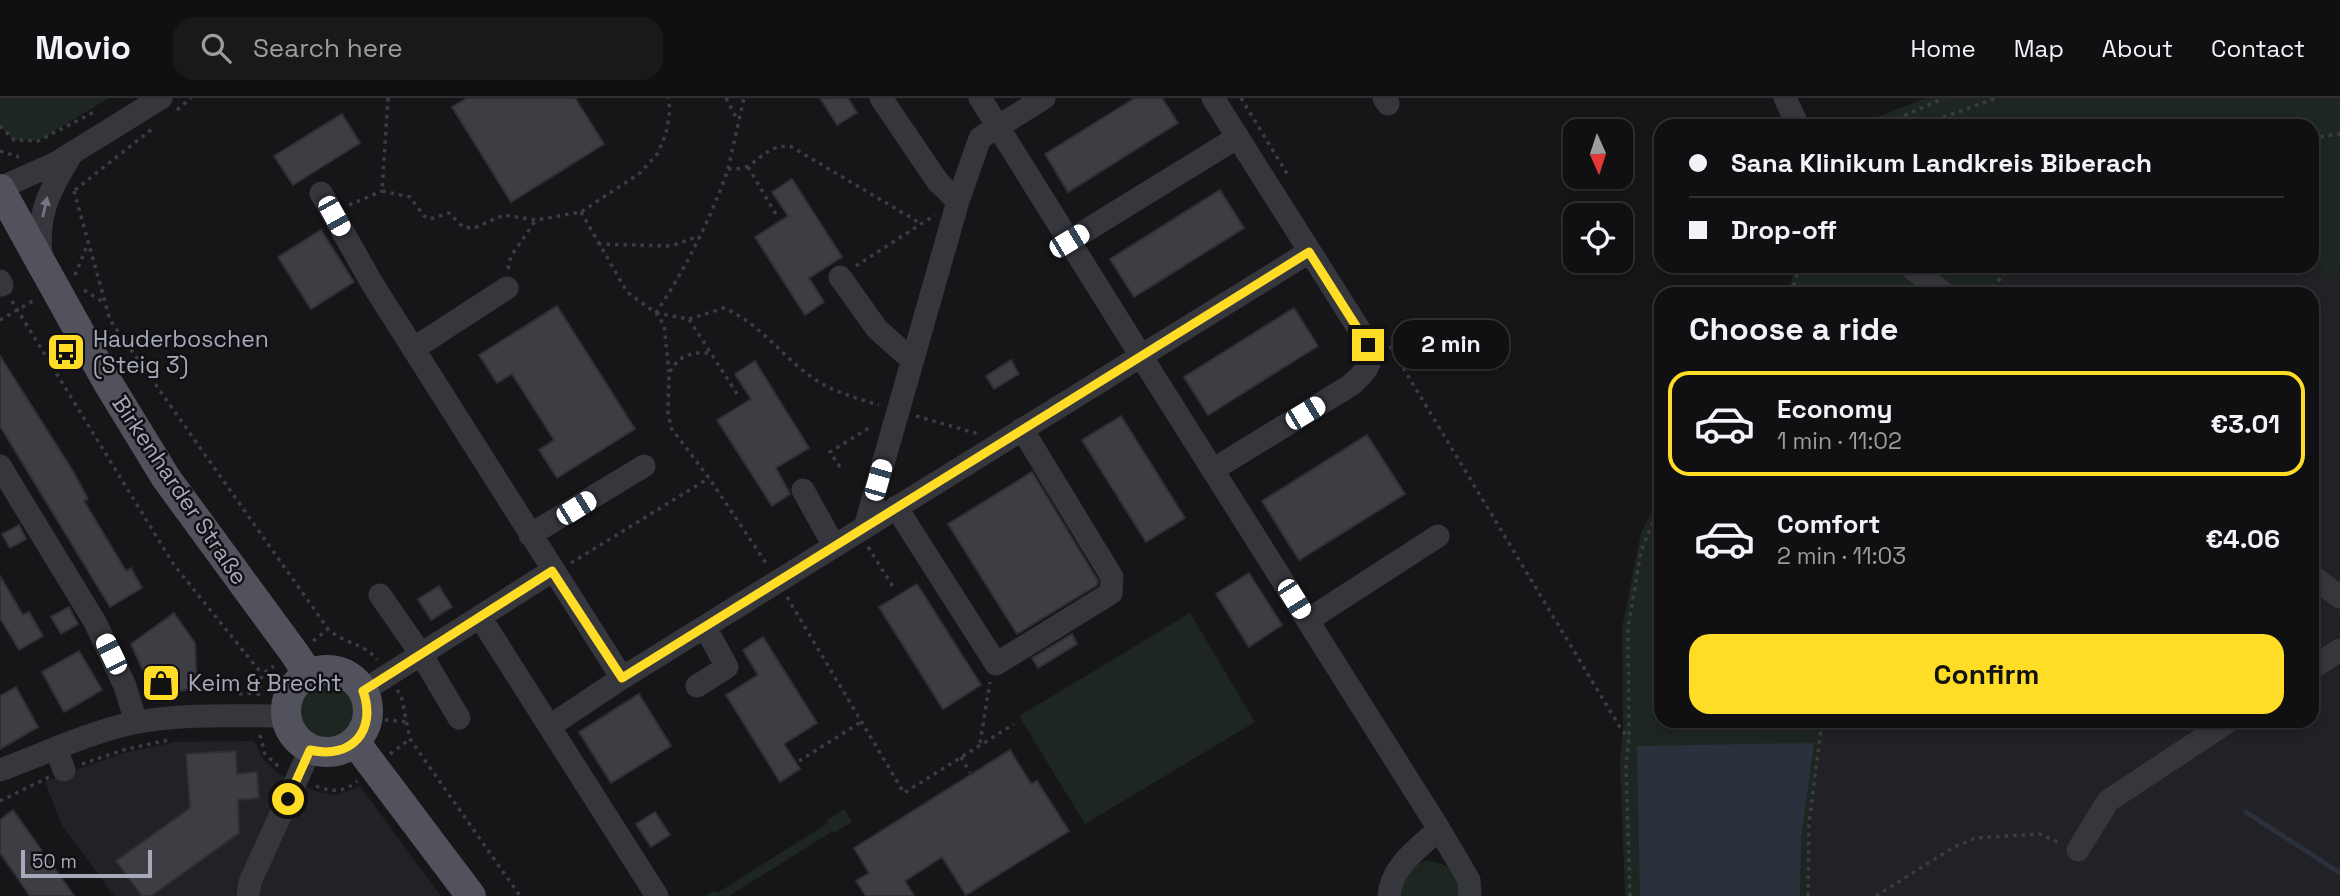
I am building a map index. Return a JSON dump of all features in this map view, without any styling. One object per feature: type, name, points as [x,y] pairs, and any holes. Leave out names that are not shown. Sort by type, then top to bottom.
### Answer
[{"type":"main road","name":"Birkenharder Straße","points":[[0,189],[108,383],[166,478],[308,674]]},
{"type":"main road","points":[[368,706],[334,752],[310,750],[293,736],[285,716],[290,691],[308,674],[332,670],[355,681],[471,896]]},
{"type":"street","points":[[881,98],[939,182],[958,201]]},
{"type":"street","points":[[980,98],[1439,829],[1469,880],[1470,896]]},
{"type":"street","points":[[861,529],[958,201],[980,138],[1044,98]]},
{"type":"street","points":[[1213,98],[1368,345],[1372,356],[1368,370],[1351,386],[1214,468]]},
{"type":"street","points":[[1785,98],[1795,119]]},
{"type":"street","points":[[0,189],[66,162],[168,105]]},
{"type":"street","points":[[1069,241],[1238,137]]},
{"type":"street","points":[[43,266],[38,237],[47,196],[66,162]]},
{"type":"street","points":[[321,193],[413,349],[622,678]]},
{"type":"street","points":[[550,726],[622,678],[1309,252]]},
{"type":"street","points":[[1918,273],[1936,287]]},
{"type":"street","points":[[840,277],[877,330],[912,360]]},
{"type":"street","points":[[413,349],[507,288]]},
{"type":"street","points":[[896,507],[996,664],[1111,593],[1112,577],[1022,429]]},
{"type":"street","points":[[0,466],[96,622],[125,685],[136,722]]},
{"type":"street","points":[[530,535],[644,466]]},
{"type":"street","points":[[803,490],[834,546]]},
{"type":"street","points":[[1308,620],[1438,536]]},
{"type":"street","points":[[368,706],[421,654],[552,571]]},
{"type":"street","points":[[2319,581],[2340,597]]},
{"type":"street","points":[[380,595],[421,654],[459,718]]},
{"type":"street","points":[[480,617],[657,896]]},
{"type":"street","points":[[696,686],[727,667],[705,627]]},
{"type":"street","points":[[2319,664],[2340,650]]},
{"type":"street","points":[[0,770],[56,748],[136,722],[207,716],[285,716]]},
{"type":"street","points":[[2078,850],[2108,801],[2218,728]]},
{"type":"street","points":[[56,748],[64,770]]},
{"type":"street","points":[[248,896],[250,882],[310,750]]},
{"type":"street","points":[[1389,896],[1393,875],[1399,866],[1439,829]]},
{"type":"path","points":[[168,105],[191,98]]},
{"type":"path","points":[[382,191],[388,98]]},
{"type":"path","points":[[334,216],[354,202],[382,191],[410,197],[424,216],[430,219],[450,213],[463,227],[474,228],[503,215],[536,220],[581,212],[640,173],[658,153],[666,133],[670,110],[668,98]]},
{"type":"path","points":[[726,98],[739,123]]},
{"type":"path","points":[[656,313],[676,283],[727,169],[744,98]]},
{"type":"path","points":[[1241,98],[1291,181]]},
{"type":"path","points":[[1897,119],[1944,98]]},
{"type":"path","points":[[1938,119],[1997,98]]},
{"type":"path","points":[[0,126],[14,140],[38,141],[96,111]]},
{"type":"path","points":[[74,191],[155,127]]},
{"type":"path","points":[[2319,137],[2340,134]]},
{"type":"path","points":[[38,141],[44,149]]},
{"type":"path","points":[[727,169],[748,167],[775,146],[790,146],[920,223]]},
{"type":"path","points":[[0,150],[16,158],[26,155]]},
{"type":"path","points":[[66,162],[110,320],[328,629],[337,638],[369,648],[368,706]]},
{"type":"path","points":[[748,167],[777,216]]},
{"type":"path","points":[[840,277],[958,201]]},
{"type":"path","points":[[581,212],[627,292],[656,313],[664,325],[671,428],[709,478],[778,581],[904,793],[1014,724]]},
{"type":"path","points":[[507,288],[505,278],[511,256],[536,220]]},
{"type":"path","points":[[598,244],[671,246],[699,236]]},
{"type":"path","points":[[71,283],[88,245]]},
{"type":"path","points":[[1993,287],[2005,273]]},
{"type":"path","points":[[1,283],[174,565],[262,674]]},
{"type":"path","points":[[656,313],[689,319],[724,308],[744,317],[814,379],[838,393],[986,436],[996,445]]},
{"type":"path","points":[[0,320],[17,310]]},
{"type":"path","points":[[689,319],[708,353],[720,366],[739,397]]},
{"type":"path","points":[[1385,336],[1621,729],[1629,738]]},
{"type":"path","points":[[669,373],[678,360],[693,353],[708,353]]},
{"type":"path","points":[[840,467],[830,452],[898,410]]},
{"type":"path","points":[[552,571],[576,561],[709,478]]},
{"type":"path","points":[[1630,896],[1626,765],[1629,738],[1628,628],[1641,551],[1654,520]]},
{"type":"path","points":[[861,529],[895,590]]},
{"type":"path","points":[[979,745],[985,723],[987,691],[996,664]]},
{"type":"path","points":[[368,706],[401,695],[410,739],[520,896]]},
{"type":"path","points":[[368,706],[408,722]]},
{"type":"path","points":[[799,761],[861,722]]},
{"type":"path","points":[[1808,896],[1808,824],[1821,728]]},
{"type":"path","points":[[249,736],[260,736]]},
{"type":"path","points":[[0,801],[64,770],[122,750],[175,738]]},
{"type":"path","points":[[961,757],[970,773]]},
{"type":"path","points":[[1876,896],[1954,847],[1976,838],[2039,834],[2078,850]]},
{"type":"shaded area","points":[[0,98],[109,98],[38,141],[14,140],[0,126]]},
{"type":"shaded area","points":[[1926,98],[2340,98],[2340,270],[2333,279],[2319,268],[2319,119],[1872,119]]},
{"type":"shaded area","points":[[2319,268],[2333,279],[2340,270],[2340,896],[1806,896],[1808,840],[1823,728],[2319,728],[2319,287],[1998,287],[2010,273],[2319,273]]},
{"type":"shaded area","points":[[1794,273],[2010,273],[1998,287],[1789,287]]},
{"type":"shaded area","points":[[1654,508],[1654,728],[1824,728],[1809,824],[1808,896],[1625,896],[1620,764],[1623,726],[1622,628],[1641,533]]},
{"type":"shaded area","points":[[1190,613],[1255,722],[1085,824],[1019,716]]},
{"type":"shaded area","points":[[321,680],[333,680],[349,688],[355,698],[355,722],[349,732],[333,740],[321,740],[305,732],[297,716],[297,704],[305,688]]},
{"type":"shaded area","points":[[254,741],[263,759],[279,774],[318,792],[336,795],[360,786],[441,896],[114,896],[61,824],[45,781],[123,753],[175,742]]},
{"type":"shaded area","points":[[844,809],[852,822],[729,896],[705,896],[715,890],[717,893],[828,823],[827,820]]},
{"type":"shaded area","points":[[1425,861],[1441,863],[1451,870],[1463,896],[1397,896],[1406,874]]},
{"type":"water","points":[[1814,743],[1801,838],[1800,896],[1640,896],[1637,746]]},
{"type":"building","points":[[467,98],[575,98],[604,144],[511,202],[452,107]]},
{"type":"building","points":[[820,98],[848,98],[857,113],[837,125]]},
{"type":"building","points":[[1135,98],[1162,98],[1178,123],[1068,192],[1045,154]]},
{"type":"building","points":[[342,114],[360,143],[293,185],[274,156]]},
{"type":"building","points":[[792,179],[842,257],[809,278],[824,302],[805,315],[755,237],[788,216],[772,192]]},
{"type":"building","points":[[1220,190],[1244,228],[1134,297],[1110,259]]},
{"type":"building","points":[[321,230],[354,282],[311,309],[278,257]]},
{"type":"building","points":[[557,306],[635,429],[557,478],[539,450],[554,440],[512,374],[497,383],[479,355]]},
{"type":"building","points":[[1294,308],[1318,346],[1208,415],[1184,377]]},
{"type":"building","points":[[0,356],[73,471],[88,499],[84,501],[126,571],[131,568],[142,588],[110,607],[0,426]]},
{"type":"building","points":[[1011,360],[1019,374],[994,389],[986,376]]},
{"type":"building","points":[[755,361],[809,448],[776,468],[790,494],[772,506],[717,420],[751,399],[735,374]]},
{"type":"building","points":[[1121,416],[1185,518],[1146,542],[1082,440]]},
{"type":"building","points":[[1367,435],[1405,494],[1299,560],[1262,501]]},
{"type":"building","points":[[1032,472],[1098,581],[1097,585],[1017,634],[948,524]]},
{"type":"building","points":[[19,525],[26,539],[10,548],[2,534]]},
{"type":"building","points":[[1249,573],[1282,625],[1249,647],[1216,594]]},
{"type":"building","points":[[0,576],[23,615],[29,612],[43,636],[19,650],[0,618]]},
{"type":"building","points":[[917,584],[981,685],[943,709],[879,607]]},
{"type":"building","points":[[439,586],[452,607],[431,620],[418,599]]},
{"type":"building","points":[[69,607],[78,624],[61,634],[51,617]]},
{"type":"building","points":[[174,613],[195,643],[197,689],[153,693],[131,644]]},
{"type":"building","points":[[1072,634],[1077,644],[1038,668],[1032,658]]},
{"type":"building","points":[[763,637],[817,723],[784,744],[800,769],[780,782],[726,695],[758,675],[743,650]]},
{"type":"building","points":[[79,651],[102,690],[64,712],[42,672]]},
{"type":"building","points":[[16,687],[38,727],[0,749],[0,696]]},
{"type":"building","points":[[639,694],[671,746],[611,783],[579,732]]},
{"type":"building","points":[[1010,750],[1031,784],[1037,781],[1069,831],[966,895],[942,857],[905,881],[914,896],[866,896],[856,881],[869,873],[854,848]]},
{"type":"building","points":[[236,751],[237,774],[257,772],[259,798],[238,800],[239,833],[151,896],[142,896],[116,861],[190,808],[186,754]]},
{"type":"building","points":[[13,810],[74,896],[30,896],[0,853],[0,820]]},
{"type":"building","points":[[655,812],[670,835],[651,847],[636,824]]},
{"type":"waterway","points":[[2246,812],[2340,873]]},
{"type":"place","name":"Hauderboschen (Steig 3)","points":[[66,352]]},
{"type":"place","name":"Keim & Brecht","points":[[161,683]]},
{"type":"route","points":[[288,799],[310,750],[334,752],[345,749],[355,742],[363,731],[368,718],[368,704],[363,691],[552,571],[622,678],[1309,252],[1368,345]]}]
